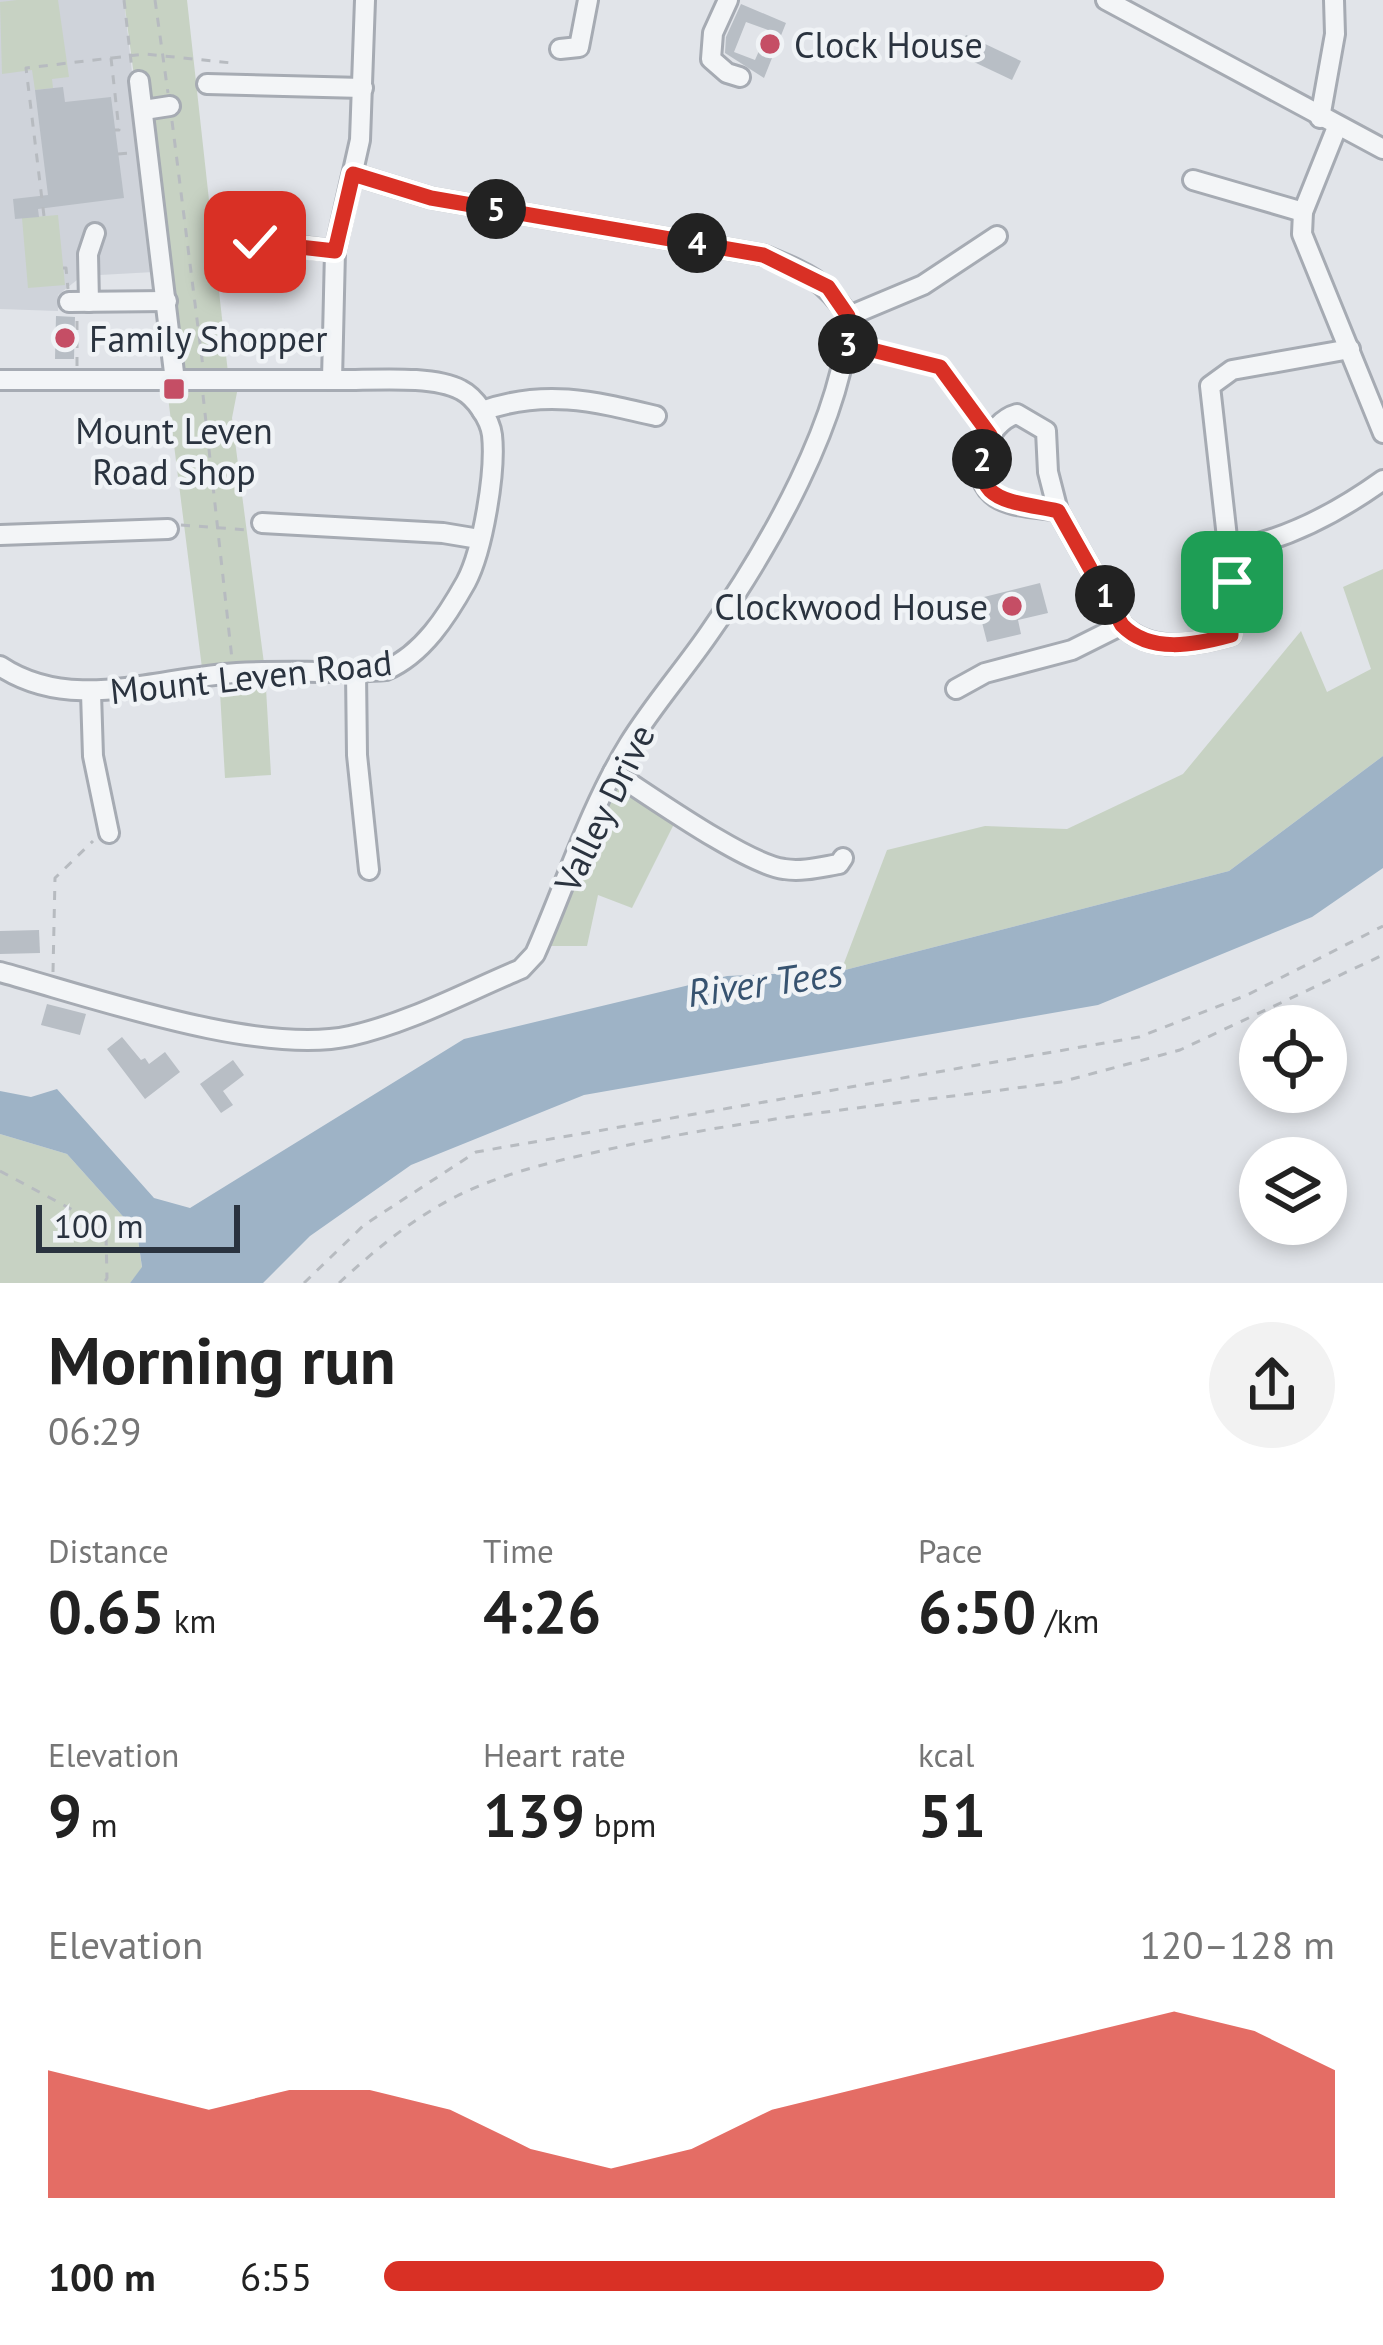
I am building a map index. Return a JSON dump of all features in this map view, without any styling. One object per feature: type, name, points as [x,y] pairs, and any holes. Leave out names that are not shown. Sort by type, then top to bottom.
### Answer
[{"type":"street","points":[[332,380],[335,251],[353,174],[363,88],[365,0]]},
{"type":"street","points":[[560,49],[579,47],[588,0]]},
{"type":"street","points":[[728,0],[713,33],[711,59],[740,77]]},
{"type":"street","points":[[1106,0],[1383,149]]},
{"type":"street","points":[[1334,0],[1328,123],[1303,212],[1302,234],[1383,433]]},
{"type":"street","points":[[229,85],[232,63]]},
{"type":"street","points":[[139,81],[175,381]]},
{"type":"street","points":[[207,84],[363,88]]},
{"type":"street","points":[[144,110],[170,106]]},
{"type":"street","points":[[353,174],[431,198],[763,255],[828,287],[848,316],[923,285],[988,235]]},
{"type":"street","points":[[1193,180],[1303,212]]},
{"type":"street","points":[[95,232],[78,302],[167,301]]},
{"type":"street","points":[[230,238],[256,233],[335,251]]},
{"type":"street","name":"Valley Drive","points":[[0,972],[111,1005],[284,1039],[348,1036],[521,968],[535,954],[614,772],[659,699],[710,632],[794,489],[826,418],[848,344],[848,316]]},
{"type":"street","points":[[1058,511],[1007,502],[989,493],[980,470],[990,435],[1006,417],[1017,414],[1046,431],[1048,472],[1058,511],[1122,625],[1134,638],[1158,644],[1202,643],[1231,635],[1232,582],[1210,386],[1232,370],[1350,349]]},
{"type":"street","points":[[0,380],[436,382],[464,391],[482,410],[546,396],[630,401],[656,416]]},
{"type":"street","name":"Mount Leven Road","points":[[0,665],[58,689],[91,693],[234,673],[386,670],[409,660],[468,578],[488,489],[492,433],[482,410]]},
{"type":"street","points":[[1226,550],[1277,538],[1354,500],[1383,480]]},
{"type":"street","points":[[262,524],[289,516],[479,539]]},
{"type":"street","points":[[0,535],[144,522],[168,529]]},
{"type":"street","points":[[963,691],[985,673],[1072,650],[1122,625]]},
{"type":"street","points":[[356,672],[357,754],[376,848],[369,870]]},
{"type":"street","name":"Mount Leven Road","points":[[91,693],[93,756],[109,833]]},
{"type":"street","points":[[614,772],[694,824],[780,869],[840,858]]},
{"type":"street","points":[[106,1027],[111,1005]]},
{"type":"path","points":[[124,0],[133,76],[139,81]]},
{"type":"path","points":[[154,0],[234,673]]},
{"type":"path","points":[[44,216],[26,68],[130,56],[232,63]]},
{"type":"path","points":[[111,58],[116,130]]},
{"type":"path","points":[[63,268],[67,268],[78,302],[77,380]]},
{"type":"path","points":[[848,344],[940,367],[990,435]]},
{"type":"path","points":[[168,529],[182,524],[244,532],[262,524]]},
{"type":"path","points":[[53,987],[55,878],[109,833]]},
{"type":"path","points":[[304,1283],[364,1225],[476,1152],[1139,1037],[1247,995],[1383,926]]},
{"type":"path","points":[[339,1283],[383,1243],[429,1212],[501,1178],[693,1132],[1061,1082],[1121,1068],[1180,1050],[1383,955]]},
{"type":"path","points":[[0,1171],[86,1217],[106,1235],[104,1283]]},
{"type":"shaded area","points":[[0,0],[124,0],[154,272],[82,276],[58,295],[58,311],[0,309]]},
{"type":"green space","points":[[58,0],[69,77],[52,79],[53,88],[35,90],[32,70],[2,74],[0,2]]},
{"type":"green space","points":[[124,0],[187,0],[229,382],[239,382],[232,418],[265,671],[271,775],[225,778],[219,675],[203,676],[166,381],[174,381]]},
{"type":"green space","points":[[58,215],[65,285],[28,288],[22,218]]},
{"type":"green space","points":[[1383,569],[1383,756],[1229,871],[841,971],[887,850],[985,826],[1067,829],[1183,774],[1301,631],[1327,692],[1371,669],[1343,587]]},
{"type":"green space","points":[[613,772],[679,814],[632,908],[598,895],[587,946],[538,946]]},
{"type":"green space","points":[[0,1134],[67,1154],[137,1232],[142,1268],[130,1283],[0,1283]]},
{"type":"water","name":"River Tees","points":[[1383,756],[1383,868],[1312,917],[1098,1005],[584,1095],[411,1165],[310,1236],[263,1283],[130,1283],[142,1267],[137,1232],[67,1154],[0,1134],[0,1091],[31,1097],[57,1089],[154,1198],[190,1208],[464,1039],[727,976],[841,971],[1229,871]]},
{"type":"building","name":"Clock House","points":[[741,4],[786,23],[764,78],[725,53],[726,37]],"holes":[[[746,22],[768,30],[755,60],[734,52]]]},
{"type":"building","points":[[966,35],[1021,61],[1012,80],[957,54]]},
{"type":"building","points":[[63,87],[65,102],[111,97],[124,198],[38,209],[39,217],[15,219],[13,199],[48,195],[35,90]]},
{"type":"building","name":"Family Shopper","points":[[56,316],[75,317],[74,359],[55,359]]},
{"type":"building","name":"Clockwood House","points":[[1040,583],[1048,613],[1018,620],[1021,634],[987,642],[976,599]]},
{"type":"building","points":[[39,930],[40,953],[0,954],[0,931]]},
{"type":"building","points":[[47,1004],[86,1014],[80,1035],[41,1025]]},
{"type":"building","points":[[122,1037],[141,1060],[149,1064],[165,1052],[180,1072],[145,1099],[107,1049]]},
{"type":"building","points":[[233,1060],[244,1075],[223,1091],[233,1105],[221,1113],[200,1084]]},
{"type":"place","name":"Clock House","points":[[770,44]]},
{"type":"place","name":"Family Shopper","points":[[65,338]]},
{"type":"place","name":"Mount Leven Road Shop","points":[[174,389]]},
{"type":"place","name":"Clockwood House","points":[[1012,606]]},
{"type":"route","points":[[255,242],[335,251],[353,174],[431,198],[763,255],[828,287],[848,316],[848,344],[940,367],[990,435],[980,470],[989,493],[1007,502],[1058,511],[1122,625],[1134,638],[1158,644],[1202,643],[1231,635],[1232,582]]}]
